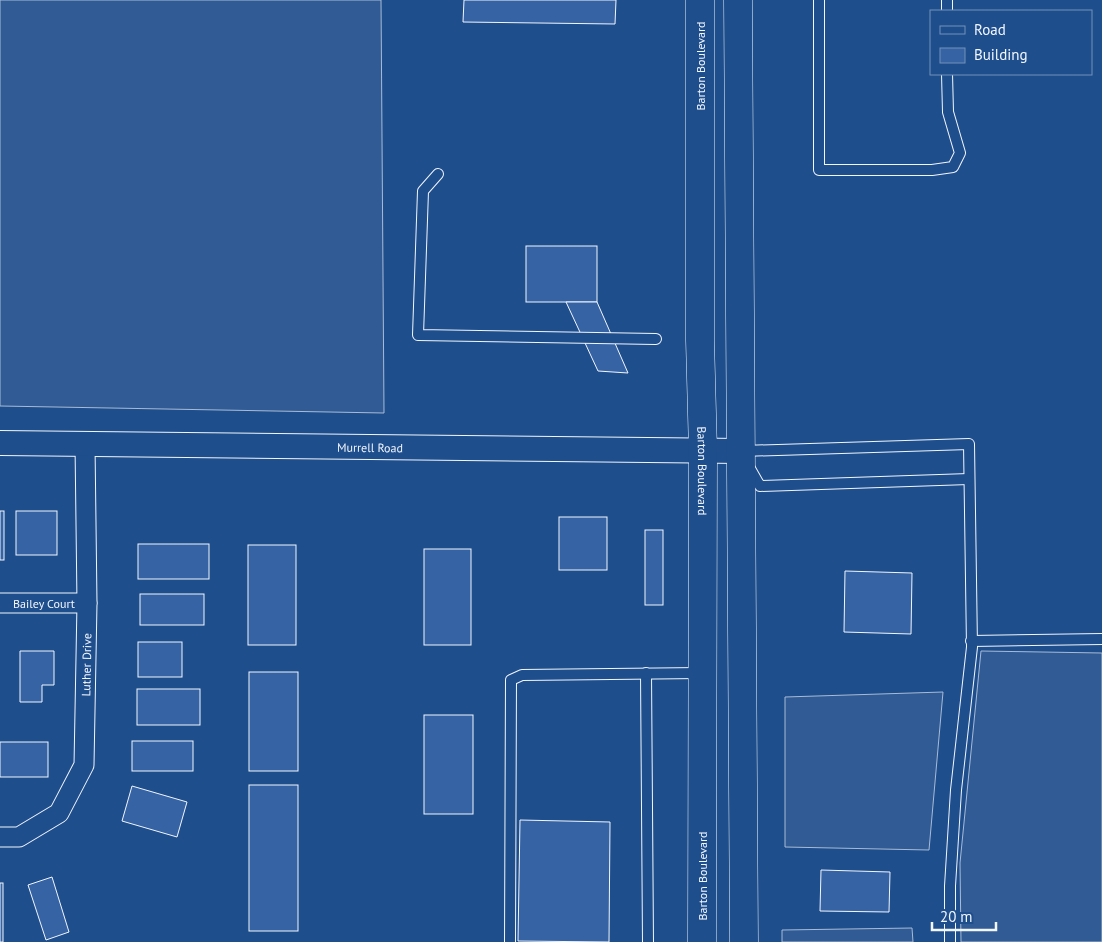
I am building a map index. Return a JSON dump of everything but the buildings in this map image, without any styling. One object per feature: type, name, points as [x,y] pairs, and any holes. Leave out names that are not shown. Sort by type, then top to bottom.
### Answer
[{"type":"main road","name":"Barton Boulevard","points":[[700,0],[700,340],[703,451],[702,942]]},
{"type":"main road","points":[[738,0],[744,942]]},
{"type":"main road","points":[[700,29],[717,35],[725,52],[739,157]]},
{"type":"street","name":"Murrell Road","points":[[0,443],[741,451]]},
{"type":"street","name":"Luther Drive","points":[[0,837],[19,837],[59,814],[84,765],[88,603],[85,444]]},
{"type":"street","name":"Bailey Court","points":[[0,603],[88,603]]},
{"type":"lane","points":[[819,0],[819,170],[932,170],[952,167],[960,153],[948,112],[947,75]]},
{"type":"lane","points":[[438,174],[423,191],[418,335],[656,339]]},
{"type":"lane","points":[[950,942],[950,886],[956,790],[971,641],[969,444],[741,451],[760,486],[969,479]]},
{"type":"lane","points":[[971,641],[1102,639]]},
{"type":"lane","points":[[510,942],[511,680],[522,675],[702,672]]},
{"type":"lane","points":[[646,674],[648,942]]},
{"type":"shaded area","points":[[0,0],[381,0],[384,413],[0,406]]},
{"type":"shaded area","points":[[981,651],[1102,653],[1102,942],[961,942],[960,863]]},
{"type":"shaded area","points":[[943,692],[929,850],[785,847],[785,697]]},
{"type":"shaded area","points":[[912,928],[913,942],[782,942],[782,930]]}]
